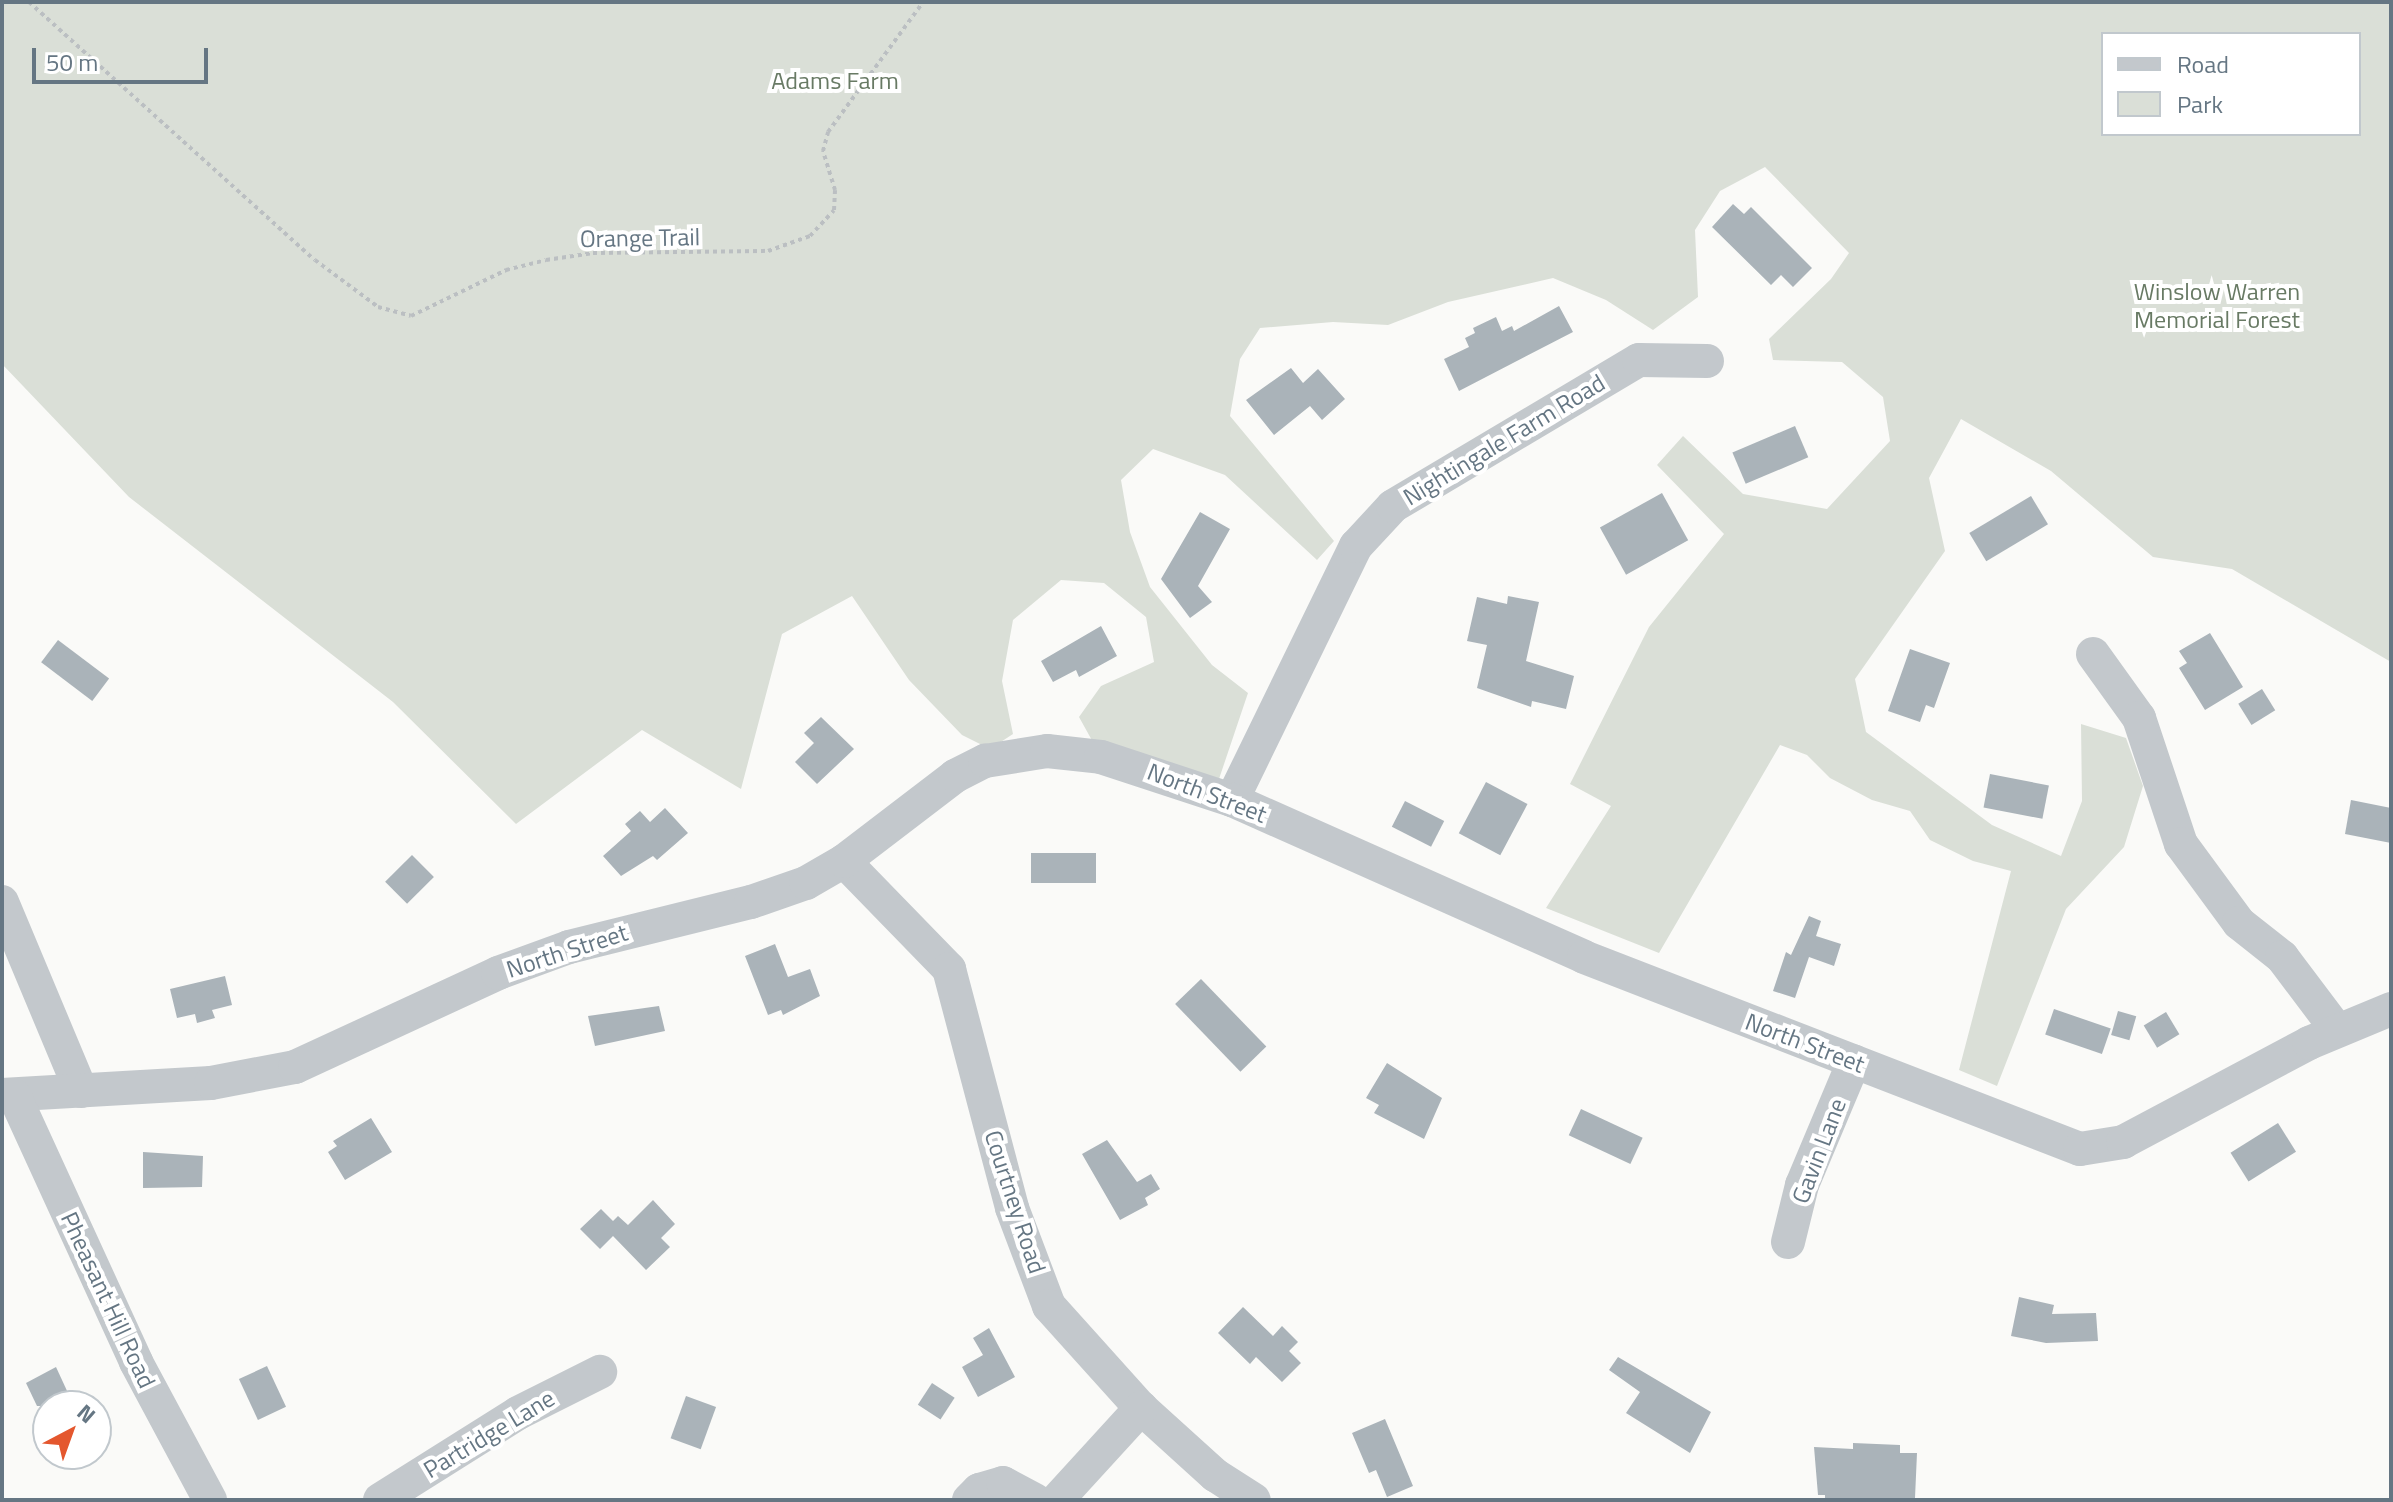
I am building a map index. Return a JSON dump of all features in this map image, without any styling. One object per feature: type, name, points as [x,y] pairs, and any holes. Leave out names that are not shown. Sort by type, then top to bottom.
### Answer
[{"type":"street","name":"Nightingale Farm Road","points":[[1232,800],[1356,546],[1393,506],[1639,360],[1707,361]]},
{"type":"street","points":[[2093,654],[2139,718],[2181,844],[2239,923],[2282,957],[2337,1030]]},
{"type":"street","name":"North Street","points":[[8,1095],[211,1083],[295,1067],[498,973],[569,947],[751,902],[806,883],[844,861],[955,776],[985,761],[1047,751],[1101,757],[1232,800],[1584,957],[2048,1140],[2080,1149],[2107,1148],[2337,1030],[2391,1009]]},
{"type":"street","name":"Courtney Road","points":[[844,861],[949,969],[1012,1208],[1049,1306],[1141,1408],[1215,1475],[1254,1500]]},
{"type":"street","points":[[2,902],[81,1091]]},
{"type":"street","name":"Gavin Lane","points":[[1788,1242],[1802,1185],[1854,1061]]},
{"type":"street","name":"Pheasant Hill Road","points":[[8,1095],[136,1362],[210,1500]]},
{"type":"street","name":"Partridge Lane","points":[[380,1500],[518,1413],[600,1372]]},
{"type":"street","points":[[1057,1500],[1141,1408]]},
{"type":"street","points":[[969,1500],[979,1490],[1003,1483],[1035,1500]]},
{"type":"path","name":"Orange Trail","points":[[29,2],[315,260],[378,307],[411,316],[506,270],[546,260],[593,253],[768,251],[810,236],[834,210],[835,190],[823,151],[828,132],[923,2]]},
{"type":"green space","points":[[2,2],[2391,2],[2391,662],[2232,569],[2153,557],[2051,471],[1961,419],[1929,478],[1945,551],[1855,679],[1866,732],[1992,825],[2061,856],[2082,801],[2081,724],[2126,738],[2143,786],[2124,847],[2066,909],[1997,1086],[1959,1070],[2011,871],[1973,861],[1930,840],[1910,811],[1872,800],[1830,778],[1807,755],[1780,745],[1659,953],[1546,908],[1611,806],[1570,784],[1649,627],[1724,534],[1657,465],[1683,436],[1743,494],[1827,509],[1890,441],[1883,397],[1842,362],[1773,360],[1769,339],[1831,279],[1849,253],[1765,167],[1720,191],[1695,230],[1698,297],[1653,330],[1606,300],[1553,278],[1448,302],[1388,325],[1333,322],[1260,328],[1240,359],[1230,416],[1334,541],[1317,560],[1225,475],[1153,449],[1121,480],[1130,532],[1150,587],[1212,665],[1248,693],[1219,779],[1094,744],[1079,717],[1101,686],[1154,662],[1146,617],[1104,583],[1061,580],[1013,620],[1002,681],[1013,734],[990,749],[962,735],[909,680],[852,596],[782,634],[741,789],[642,730],[516,824],[393,702],[129,497],[2,364]]},
{"type":"building","points":[[1733,204],[1744,214],[1751,207],[1812,268],[1793,287],[1781,275],[1771,285],[1712,227]]},
{"type":"building","points":[[1559,306],[1573,332],[1459,391],[1444,359],[1469,347],[1465,338],[1475,333],[1473,328],[1496,317],[1502,331],[1512,326],[1514,331]]},
{"type":"building","points":[[1291,368],[1303,383],[1318,369],[1345,399],[1322,420],[1310,406],[1274,435],[1246,400]]},
{"type":"building","points":[[1795,426],[1808,457],[1746,484],[1732,453]]},
{"type":"building","points":[[1662,493],[1688,540],[1626,575],[1600,527]]},
{"type":"building","points":[[2031,496],[2048,524],[1986,561],[1969,533]]},
{"type":"building","points":[[1200,512],[1230,529],[1198,586],[1212,602],[1190,618],[1161,579]]},
{"type":"building","points":[[1508,596],[1539,602],[1526,661],[1574,676],[1566,709],[1532,701],[1531,707],[1477,688],[1487,645],[1467,641],[1477,597],[1507,604]]},
{"type":"building","points":[[1101,626],[1117,656],[1079,677],[1076,670],[1053,682],[1041,661]]},
{"type":"building","points":[[2210,633],[2243,687],[2205,710],[2179,668],[2187,663],[2179,651]]},
{"type":"building","points":[[58,640],[109,679],[92,701],[41,662]]},
{"type":"building","points":[[1910,649],[1950,663],[1934,708],[1926,705],[1920,722],[1888,711]]},
{"type":"building","points":[[2262,689],[2275,710],[2252,725],[2238,704]]},
{"type":"building","points":[[821,717],[854,749],[817,784],[795,762],[814,743],[804,733]]},
{"type":"building","points":[[1990,774],[2049,785],[2042,819],[1984,807]]},
{"type":"building","points":[[1486,782],[1527,804],[1500,855],[1459,833]]},
{"type":"building","points":[[2351,800],[2391,808],[2391,843],[2345,834]]},
{"type":"building","points":[[1405,801],[1444,821],[1431,847],[1392,827]]},
{"type":"building","points":[[665,808],[688,833],[657,860],[653,856],[621,876],[603,856],[631,831],[625,824],[640,811],[650,822]]},
{"type":"building","points":[[1031,853],[1096,853],[1096,883],[1031,883]]},
{"type":"building","points":[[412,855],[434,877],[407,904],[385,882]]},
{"type":"building","points":[[1809,916],[1821,921],[1816,936],[1841,944],[1834,966],[1809,957],[1795,998],[1773,991],[1786,952],[1791,955]]},
{"type":"building","points":[[775,944],[788,977],[810,969],[820,996],[783,1015],[781,1010],[768,1015],[745,956]]},
{"type":"building","points":[[225,976],[232,1005],[212,1010],[215,1018],[197,1023],[195,1014],[177,1018],[170,989]]},
{"type":"building","points":[[1201,979],[1266,1047],[1240,1072],[1175,1004]]},
{"type":"building","points":[[659,1006],[665,1031],[595,1046],[588,1016]]},
{"type":"building","points":[[2054,1009],[2111,1029],[2102,1054],[2045,1035]]},
{"type":"building","points":[[2118,1011],[2136,1016],[2129,1040],[2111,1035]]},
{"type":"building","points":[[2166,1012],[2179,1034],[2157,1048],[2144,1025]]},
{"type":"building","points":[[1387,1063],[1442,1098],[1424,1139],[1374,1113],[1379,1105],[1366,1098]]},
{"type":"building","points":[[1581,1109],[1643,1138],[1630,1164],[1569,1135]]},
{"type":"building","points":[[371,1118],[392,1152],[345,1180],[328,1152],[337,1146],[333,1141]]},
{"type":"building","points":[[2278,1123],[2296,1152],[2249,1182],[2231,1153]]},
{"type":"building","points":[[1107,1140],[1137,1182],[1151,1174],[1160,1189],[1145,1198],[1148,1205],[1120,1220],[1082,1154]]},
{"type":"building","points":[[143,1152],[203,1156],[202,1187],[143,1188]]},
{"type":"building","points":[[653,1200],[675,1224],[661,1238],[670,1247],[646,1270],[613,1236],[600,1249],[580,1229],[601,1209],[613,1221],[618,1216],[628,1225]]},
{"type":"building","points":[[2019,1297],[2054,1305],[2052,1314],[2096,1313],[2098,1341],[2046,1343],[2011,1336]]},
{"type":"building","points":[[1243,1307],[1273,1336],[1282,1326],[1298,1342],[1289,1351],[1301,1363],[1282,1382],[1256,1357],[1250,1364],[1218,1333]]},
{"type":"building","points":[[989,1328],[1015,1377],[978,1397],[962,1367],[983,1355],[973,1338]]},
{"type":"building","points":[[1618,1357],[1711,1412],[1690,1453],[1626,1413],[1640,1392],[1609,1370]]},
{"type":"building","points":[[267,1366],[286,1407],[258,1420],[239,1379]]},
{"type":"building","points":[[56,1367],[67,1390],[32,1390],[32,1396],[26,1383]]},
{"type":"building","points":[[932,1383],[955,1398],[940,1420],[918,1405]]},
{"type":"building","points":[[686,1396],[716,1407],[701,1449],[671,1438]]},
{"type":"building","points":[[1385,1419],[1413,1486],[1387,1497],[1376,1470],[1369,1473],[1352,1433]]},
{"type":"building","points":[[1853,1443],[1900,1445],[1900,1453],[1917,1453],[1915,1498],[1825,1500],[1825,1495],[1818,1495],[1814,1447],[1853,1449]]},
{"type":"park label","name":"Adams Farm","points":[[835,81]]},
{"type":"park label","name":"Winslow Warren Memorial Forest","points":[[2217,306]]}]
